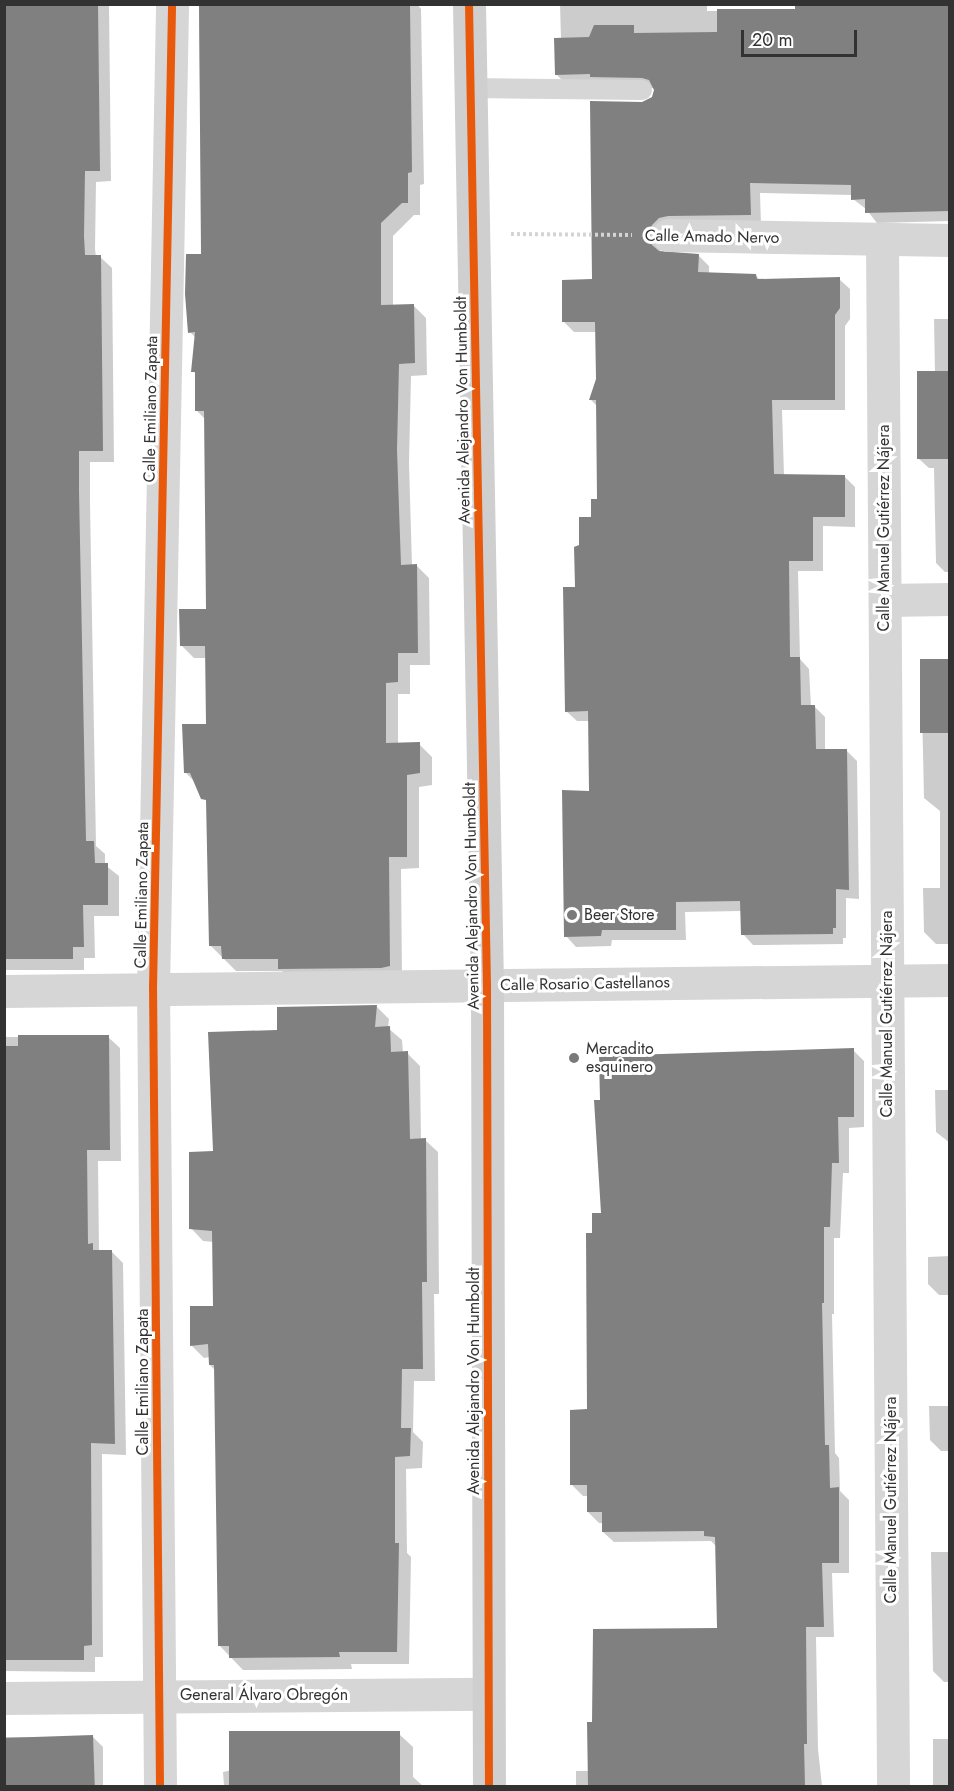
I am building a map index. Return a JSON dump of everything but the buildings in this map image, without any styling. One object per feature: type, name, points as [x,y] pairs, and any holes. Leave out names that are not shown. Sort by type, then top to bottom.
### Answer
[{"type":"street","name":"Calle Emiliano Zapata","points":[[160,1786],[153,989],[172,4]]},
{"type":"street","name":"Avenida Alejandro Von Humboldt","points":[[469,4],[487,985],[489,1786]]},
{"type":"street","name":"Calle Amado Nervo","points":[[668,235],[882,241],[950,240]]},
{"type":"street","name":"Calle Manuel Gutiérrez Nájera","points":[[882,241],[893,1786]]},
{"type":"street","points":[[885,600],[950,599]]},
{"type":"street","name":"Calle Rosario Castellanos","points":[[4,991],[950,980]]},
{"type":"street","name":"General Álvaro Obregón","points":[[4,1698],[487,1694]]},
{"type":"lane","points":[[471,88],[642,90]]},
{"type":"cycle path","points":[[160,1786],[153,989],[172,4]]},
{"type":"cycle path","points":[[469,4],[487,985],[489,1786]]},
{"type":"place","name":"Beer Store","points":[[572,915]]},
{"type":"place","name":"Mercadito esquinero","points":[[574,1058]]}]
